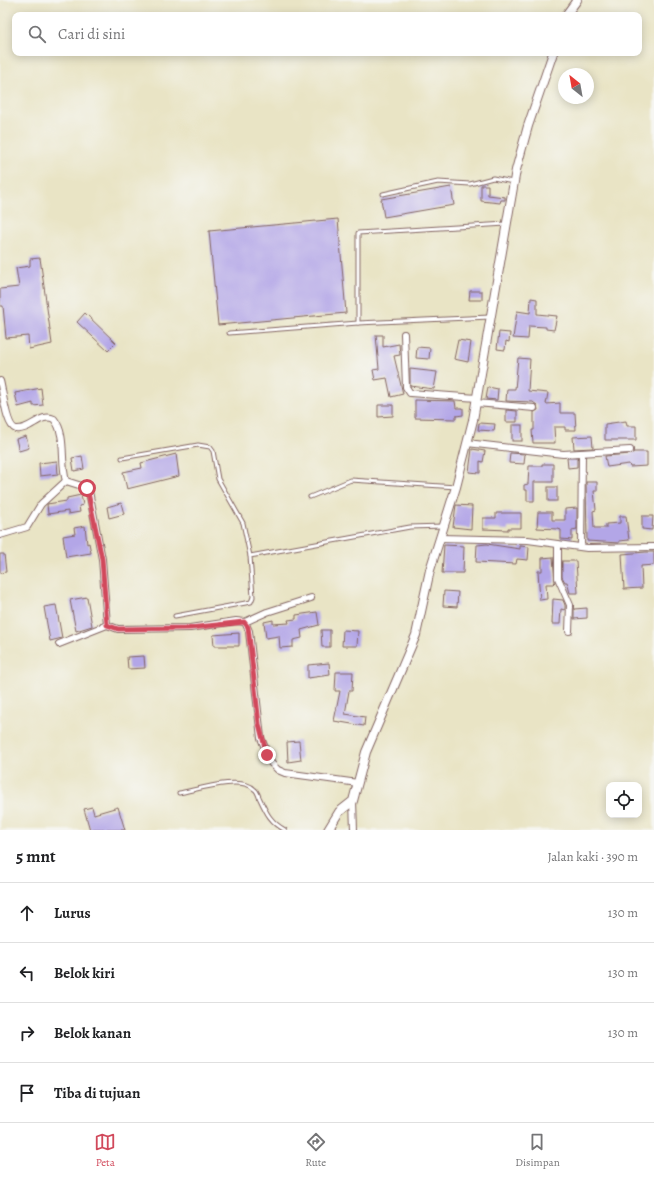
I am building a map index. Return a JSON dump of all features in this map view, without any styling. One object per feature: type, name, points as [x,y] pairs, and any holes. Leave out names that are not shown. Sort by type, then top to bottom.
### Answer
[{"type":"street","points":[[568,12],[576,0]]},
{"type":"street","points":[[354,830],[353,801],[366,752],[414,639],[440,538],[456,487],[476,401],[492,316],[513,182],[524,138],[552,56]]},
{"type":"street","points":[[404,334],[406,387],[410,393],[534,408]]},
{"type":"street","points":[[0,380],[7,419],[12,427],[21,429],[48,417],[56,422],[60,434],[66,482]]},
{"type":"street","points":[[467,442],[563,454],[630,450]]},
{"type":"street","points":[[581,547],[582,454]]},
{"type":"street","points":[[0,536],[27,527],[41,504],[66,482]]},
{"type":"street","points":[[66,482],[85,487],[89,491],[102,559],[107,625]]},
{"type":"street","points":[[440,538],[528,540],[581,547],[654,547]]},
{"type":"street","points":[[558,544],[558,578],[570,605],[569,631]]},
{"type":"street","points":[[59,644],[107,625],[118,629],[190,628],[244,622],[267,612],[311,598]]},
{"type":"street","points":[[244,622],[249,631],[261,738],[271,763],[278,770],[285,773],[358,784]]},
{"type":"street","points":[[328,830],[340,812],[353,801]]},
{"type":"lane","points":[[383,194],[438,182],[470,184],[493,178],[513,182]]},
{"type":"lane","points":[[358,323],[358,233],[506,224]]},
{"type":"lane","points":[[229,333],[358,323],[492,316]]},
{"type":"lane","points":[[122,458],[198,445],[210,447],[213,451],[218,479],[243,523],[250,556],[253,597],[251,602],[175,616]]},
{"type":"lane","points":[[310,497],[351,480],[456,487]]},
{"type":"lane","points":[[250,556],[410,527],[444,526]]},
{"type":"lane","points":[[179,793],[238,782],[248,785],[255,789],[266,814],[273,823],[285,830]]},
{"type":"building","points":[[481,185],[488,185],[488,195],[505,197],[505,200],[501,200],[500,203],[481,201]]},
{"type":"building","points":[[451,187],[454,205],[384,217],[381,199]]},
{"type":"building","points":[[338,219],[346,313],[218,325],[209,231]]},
{"type":"building","points":[[40,258],[52,344],[29,349],[28,336],[6,338],[3,306],[0,306],[0,289],[19,287],[16,268],[30,266],[30,259]]},
{"type":"building","points":[[470,291],[482,291],[482,300],[469,300]]},
{"type":"building","points":[[531,298],[537,299],[537,314],[557,316],[554,330],[546,329],[546,327],[529,326],[528,339],[513,338],[517,311],[530,313]]},
{"type":"building","points":[[85,313],[116,343],[108,351],[77,322]]},
{"type":"building","points":[[499,332],[510,333],[509,342],[506,341],[505,350],[497,349]]},
{"type":"building","points":[[376,335],[383,335],[383,347],[399,344],[400,355],[394,356],[403,394],[391,397],[387,378],[375,380],[373,370],[379,369]]},
{"type":"building","points":[[458,340],[471,342],[468,362],[454,359]]},
{"type":"building","points":[[417,347],[430,348],[429,359],[416,358]]},
{"type":"building","points":[[518,358],[530,359],[528,391],[548,393],[546,404],[560,403],[560,413],[575,413],[576,430],[565,430],[565,427],[554,427],[555,443],[533,443],[532,430],[534,430],[534,412],[538,410],[537,405],[533,402],[506,401],[507,389],[515,389]]},
{"type":"building","points":[[410,369],[437,372],[434,389],[410,386]]},
{"type":"building","points":[[488,387],[498,389],[497,400],[486,399]]},
{"type":"building","points":[[41,388],[43,405],[33,406],[33,403],[18,407],[15,393]]},
{"type":"building","points":[[415,400],[455,401],[456,408],[463,408],[463,415],[456,416],[456,419],[415,418]]},
{"type":"building","points":[[378,405],[393,405],[393,416],[378,417]]},
{"type":"building","points":[[506,410],[517,411],[517,422],[506,422]]},
{"type":"building","points":[[626,421],[627,426],[636,426],[636,440],[605,440],[605,424]]},
{"type":"building","points":[[479,423],[495,424],[494,431],[478,430]]},
{"type":"building","points":[[512,425],[522,425],[522,441],[512,441]]},
{"type":"building","points":[[26,436],[29,448],[19,451],[16,439]]},
{"type":"building","points":[[592,436],[593,448],[574,449],[573,437]]},
{"type":"building","points":[[472,449],[485,451],[483,462],[480,461],[480,473],[469,472]]},
{"type":"building","points":[[634,452],[647,452],[647,466],[630,467],[629,464],[607,467],[605,456],[630,454]]},
{"type":"building","points":[[510,453],[525,454],[524,464],[509,463]]},
{"type":"building","points":[[176,454],[179,476],[127,489],[123,472],[142,468],[141,463]]},
{"type":"building","points":[[82,456],[84,469],[74,471],[72,458]]},
{"type":"building","points":[[567,458],[577,458],[577,467],[568,468]]},
{"type":"building","points":[[57,461],[58,474],[40,476],[39,463]]},
{"type":"building","points":[[542,464],[553,464],[553,482],[534,482],[534,501],[527,501],[527,490],[524,490],[524,485],[528,484],[529,466],[542,466]]},
{"type":"building","points":[[586,482],[597,482],[597,491],[594,491],[596,510],[593,511],[594,528],[606,528],[606,524],[620,523],[620,516],[626,516],[629,540],[619,541],[619,543],[587,541]]},
{"type":"building","points":[[548,487],[557,487],[557,501],[548,501]]},
{"type":"building","points":[[81,495],[83,505],[79,506],[80,512],[68,514],[68,511],[48,514],[47,504],[67,501],[67,498]]},
{"type":"building","points":[[121,503],[124,514],[109,518],[107,507]]},
{"type":"building","points":[[456,505],[472,506],[471,529],[453,527]]},
{"type":"building","points":[[577,508],[577,529],[572,530],[572,540],[561,539],[561,530],[537,528],[538,512],[552,512],[552,520],[565,520],[565,509]]},
{"type":"building","points":[[496,513],[521,513],[521,528],[508,528],[508,530],[483,529],[483,518],[496,518]]},
{"type":"building","points":[[642,516],[653,516],[652,530],[642,529]]},
{"type":"building","points":[[85,526],[87,544],[89,543],[91,553],[66,557],[63,536],[75,534],[74,528]]},
{"type":"building","points":[[487,544],[520,549],[520,546],[529,547],[528,560],[517,559],[516,564],[476,562],[477,545]]},
{"type":"building","points":[[444,545],[464,546],[463,573],[442,573]]},
{"type":"building","points":[[654,552],[654,565],[641,566],[642,588],[624,589],[622,554]]},
{"type":"building","points":[[0,554],[4,554],[6,572],[0,573]]},
{"type":"building","points":[[553,557],[555,582],[553,584],[546,584],[547,599],[540,600],[538,571],[542,571],[542,558]]},
{"type":"building","points":[[562,561],[576,561],[578,593],[570,593],[567,582],[565,582],[562,577]]},
{"type":"building","points":[[444,591],[458,592],[457,607],[443,606]]},
{"type":"building","points":[[87,597],[92,626],[76,631],[70,600]]},
{"type":"building","points":[[553,599],[563,600],[565,605],[565,610],[561,609],[560,624],[552,624]]},
{"type":"building","points":[[56,605],[62,638],[50,641],[44,607]]},
{"type":"building","points":[[587,608],[587,618],[574,619],[574,609]]},
{"type":"building","points":[[317,612],[319,625],[301,630],[302,638],[293,640],[293,647],[280,648],[279,636],[266,638],[264,622],[273,620],[273,624],[289,623],[288,620],[296,619],[296,615]]},
{"type":"building","points":[[321,630],[330,630],[330,647],[322,647]]},
{"type":"building","points":[[343,630],[358,631],[357,646],[342,646]]},
{"type":"building","points":[[239,633],[239,646],[214,646],[213,635]]},
{"type":"building","points":[[144,656],[145,668],[128,669],[127,657]]},
{"type":"building","points":[[329,663],[330,675],[308,678],[308,665]]},
{"type":"building","points":[[336,672],[353,672],[352,691],[349,691],[345,714],[365,717],[364,726],[334,721],[340,691],[335,691]]},
{"type":"building","points":[[299,741],[301,760],[288,762],[287,742]]},
{"type":"building","points":[[92,807],[94,814],[118,807],[125,830],[90,830],[84,809]]},
{"type":"route","points":[[87,488],[90,494],[102,559],[107,625],[118,629],[190,628],[242,621],[244,622],[248,627],[261,738],[267,755]]}]
